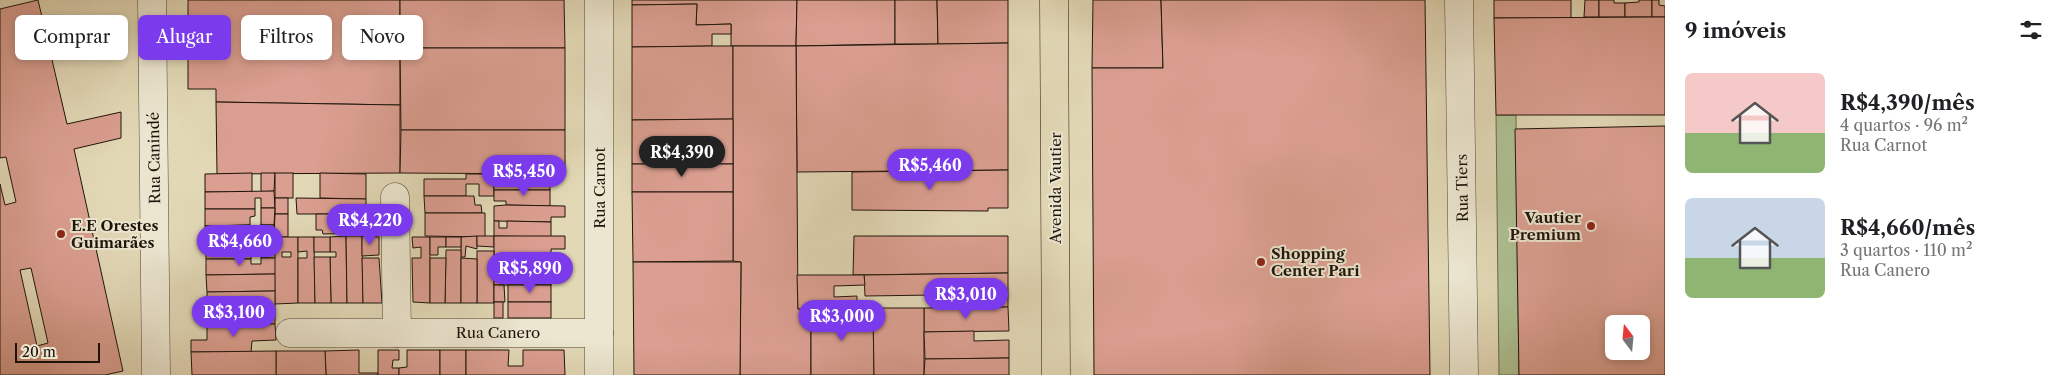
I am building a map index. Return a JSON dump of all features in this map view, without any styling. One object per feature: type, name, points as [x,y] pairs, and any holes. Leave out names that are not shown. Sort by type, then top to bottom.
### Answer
[{"type":"main road","name":"Avenida Vautier","points":[[1054,0],[1056,375]]},
{"type":"street","name":"Rua Canindé","points":[[152,0],[156,375]]},
{"type":"street","name":"Rua Carnot","points":[[599,0],[599,375]]},
{"type":"street","name":"Rua Tiers","points":[[1459,0],[1464,375]]},
{"type":"street","points":[[395,197],[397,333]]},
{"type":"street","name":"Rua Canero","points":[[290,333],[599,333]]},
{"type":"green space","points":[[1496,115],[1516,115],[1519,375],[1499,375]]},
{"type":"building","name":"E.E Orestes Guimarães","points":[[38,0],[42,15],[15,15],[15,60],[52,60],[67,124],[121,112],[121,138],[74,149],[123,371],[105,375],[0,375],[0,184],[5,205],[16,202],[6,157],[0,158],[0,9]],"holes":[[[31,268],[48,343],[37,346],[20,270]]]},
{"type":"building","points":[[188,0],[400,0],[400,15],[342,15],[342,60],[400,60],[400,105],[216,102],[216,89],[188,89],[188,60],[231,60],[231,15],[188,15]]},
{"type":"building","points":[[400,0],[564,0],[565,48],[423,48],[423,15],[400,15]]},
{"type":"building","points":[[632,0],[797,0],[796,46],[731,46],[731,24],[696,25],[697,4],[632,5]]},
{"type":"building","points":[[797,0],[895,0],[895,44],[796,46]]},
{"type":"building","points":[[895,0],[937,0],[938,44],[895,44]]},
{"type":"building","points":[[937,0],[1008,0],[1008,43],[938,44]]},
{"type":"building","points":[[1093,0],[1161,0],[1163,68],[1092,68]]},
{"type":"building","name":"Shopping Center Pari","points":[[1161,0],[1425,0],[1430,375],[1094,375],[1092,68],[1163,68]]},
{"type":"building","points":[[1494,0],[1571,0],[1571,18],[1494,18]]},
{"type":"building","points":[[1585,0],[1599,0],[1599,17],[1584,17]]},
{"type":"building","points":[[1599,0],[1614,0],[1614,3],[1625,3],[1625,17],[1599,17]]},
{"type":"building","points":[[1639,0],[1652,0],[1652,17],[1625,17],[1625,3],[1639,2]]},
{"type":"building","points":[[1652,0],[1659,0],[1659,5],[1665,6],[1665,17],[1652,17]]},
{"type":"building","points":[[697,4],[696,25],[731,24],[731,34],[712,34],[712,46],[632,47],[632,5]]},
{"type":"building","points":[[1665,17],[1665,115],[1496,115],[1494,18]]},
{"type":"building","points":[[1008,43],[1008,170],[797,172],[796,46]]},
{"type":"building","points":[[733,46],[733,119],[632,120],[632,47]]},
{"type":"building","points":[[733,46],[796,46],[798,309],[811,309],[811,375],[740,375],[741,262],[733,261]]},
{"type":"building","points":[[423,48],[565,48],[565,130],[401,130],[400,60],[423,60]]},
{"type":"building","points":[[216,102],[400,105],[400,173],[217,174]]},
{"type":"building","points":[[733,119],[733,164],[632,164],[632,120]]},
{"type":"building","name":"Vautier Premium","points":[[1665,126],[1665,375],[1519,375],[1515,129]]},
{"type":"building","points":[[401,130],[565,130],[565,174],[400,173]]},
{"type":"building","points":[[632,164],[733,164],[733,192],[632,192]]},
{"type":"building","points":[[1008,170],[1008,208],[988,208],[988,211],[852,210],[852,172]]},
{"type":"building","points":[[252,173],[252,192],[205,192],[205,174]]},
{"type":"building","points":[[261,173],[275,173],[274,191],[261,192]]},
{"type":"building","points":[[275,173],[293,173],[293,198],[275,198]]},
{"type":"building","points":[[320,173],[366,174],[366,199],[320,198]]},
{"type":"building","points":[[466,174],[494,174],[494,196],[479,196],[479,184],[466,184],[466,196],[424,196],[424,179],[466,179]]},
{"type":"building","points":[[494,174],[550,174],[550,190],[494,190]]},
{"type":"building","points":[[494,190],[550,190],[550,206],[506,205],[506,201],[494,201]]},
{"type":"building","points":[[274,191],[275,208],[261,208],[261,198],[255,198],[255,209],[205,209],[205,192]]},
{"type":"building","points":[[632,192],[733,192],[733,261],[633,262]]},
{"type":"building","points":[[424,196],[474,196],[475,205],[481,205],[482,213],[425,213]]},
{"type":"building","points":[[275,198],[288,198],[288,214],[275,214]]},
{"type":"building","points":[[296,198],[366,199],[366,214],[297,214]]},
{"type":"building","points":[[494,206],[565,206],[565,217],[551,217],[551,222],[494,221]]},
{"type":"building","points":[[261,208],[275,208],[274,225],[261,225]]},
{"type":"building","points":[[205,209],[255,209],[255,216],[250,217],[250,225],[205,226]]},
{"type":"building","points":[[425,213],[485,213],[485,237],[425,236]]},
{"type":"building","points":[[275,214],[288,214],[288,237],[274,237]]},
{"type":"building","points":[[316,214],[366,214],[366,233],[323,234],[322,230],[316,230]]},
{"type":"building","points":[[494,221],[499,221],[499,228],[507,228],[507,221],[551,222],[551,237],[494,236]]},
{"type":"building","points":[[250,225],[251,241],[206,241],[205,226]]},
{"type":"building","points":[[260,225],[274,225],[275,241],[260,241]]},
{"type":"building","points":[[346,236],[347,303],[331,303],[330,257],[336,257],[336,252],[330,252],[330,237]]},
{"type":"building","points":[[346,236],[362,236],[363,303],[347,303]]},
{"type":"building","points":[[362,236],[379,237],[379,255],[362,256]]},
{"type":"building","points":[[477,236],[477,249],[466,246],[465,257],[461,257],[461,237]]},
{"type":"building","points":[[477,236],[494,236],[494,247],[477,246]]},
{"type":"building","points":[[494,236],[565,236],[565,249],[551,249],[551,255],[494,255]]},
{"type":"building","points":[[854,236],[1008,236],[1008,273],[853,275]]},
{"type":"building","points":[[274,237],[298,237],[298,303],[275,304]],"holes":[[[282,252],[291,252],[291,257],[282,257]]]},
{"type":"building","points":[[298,237],[314,237],[315,303],[298,303],[298,258],[307,258],[307,251],[298,252]]},
{"type":"building","points":[[314,237],[330,237],[330,252],[314,252]]},
{"type":"building","points":[[412,237],[430,237],[430,303],[413,302],[412,258],[421,258],[421,247],[413,248]]},
{"type":"building","points":[[430,237],[446,237],[446,247],[438,247],[438,255],[430,255]]},
{"type":"building","points":[[446,237],[461,237],[461,247],[446,247]]},
{"type":"building","points":[[206,241],[275,241],[275,258],[261,258],[261,252],[251,252],[251,259],[206,259]]},
{"type":"building","points":[[446,250],[461,250],[461,303],[445,303]]},
{"type":"building","points":[[477,251],[494,251],[494,303],[477,303]]},
{"type":"building","points":[[494,255],[551,255],[551,270],[494,270]]},
{"type":"building","points":[[314,257],[330,257],[331,303],[315,303]]},
{"type":"building","points":[[261,258],[275,258],[275,274],[206,275],[206,259],[251,259],[251,264],[261,264]]},
{"type":"building","points":[[362,258],[379,258],[382,303],[363,303]]},
{"type":"building","points":[[430,258],[446,258],[445,303],[430,303]]},
{"type":"building","points":[[461,258],[477,259],[477,303],[461,303]]},
{"type":"building","points":[[633,262],[741,262],[740,375],[634,375]]},
{"type":"building","points":[[494,270],[551,270],[551,285],[494,285]]},
{"type":"building","points":[[1008,273],[1008,294],[865,296],[864,275]]},
{"type":"building","points":[[275,274],[275,291],[207,292],[206,275]]},
{"type":"building","points":[[797,275],[864,275],[865,285],[834,286],[834,297],[857,296],[857,309],[798,309]]},
{"type":"building","points":[[494,285],[504,285],[505,302],[494,302]]},
{"type":"building","points":[[508,285],[551,285],[551,302],[508,302]]},
{"type":"building","points":[[275,291],[275,308],[261,308],[261,301],[250,301],[250,308],[207,309],[207,292]]},
{"type":"building","points":[[965,294],[1008,294],[1008,307],[966,308]]},
{"type":"building","points":[[494,302],[503,302],[503,318],[494,318]]},
{"type":"building","points":[[508,302],[551,302],[551,318],[508,318]]},
{"type":"building","points":[[1008,307],[1009,331],[924,332],[924,308]]},
{"type":"building","points":[[250,308],[250,324],[207,325],[207,309]]},
{"type":"building","points":[[261,308],[275,308],[275,324],[254,324],[253,315],[261,314]]},
{"type":"building","points":[[873,308],[874,375],[811,375],[811,309]]},
{"type":"building","points":[[873,308],[924,308],[924,375],[874,375]]},
{"type":"building","points":[[275,324],[276,340],[252,341],[251,352],[191,352],[191,340],[207,340],[207,325]]},
{"type":"building","points":[[974,331],[974,341],[1009,340],[1009,358],[925,359],[924,332]]},
{"type":"building","points":[[359,350],[359,373],[378,373],[378,375],[326,375],[325,351]]},
{"type":"building","points":[[378,350],[399,350],[399,360],[393,360],[392,368],[399,368],[399,375],[378,375]]},
{"type":"building","points":[[407,350],[440,350],[440,375],[399,375],[399,368],[407,367]]},
{"type":"building","points":[[440,350],[466,350],[466,375],[440,375]]},
{"type":"building","points":[[466,350],[509,350],[508,366],[523,366],[523,350],[564,350],[565,375],[466,375]]},
{"type":"building","points":[[276,351],[325,351],[326,375],[276,375]]},
{"type":"building","points":[[276,351],[276,375],[192,375],[191,352]]},
{"type":"building","points":[[1009,358],[1009,375],[924,375],[925,359]]},
{"type":"place","name":"Vautier Premium","points":[[1591,226]]},
{"type":"place","name":"E.E Orestes Guimarães","points":[[61,234]]},
{"type":"place","name":"Shopping Center Pari","points":[[1261,262]]}]
